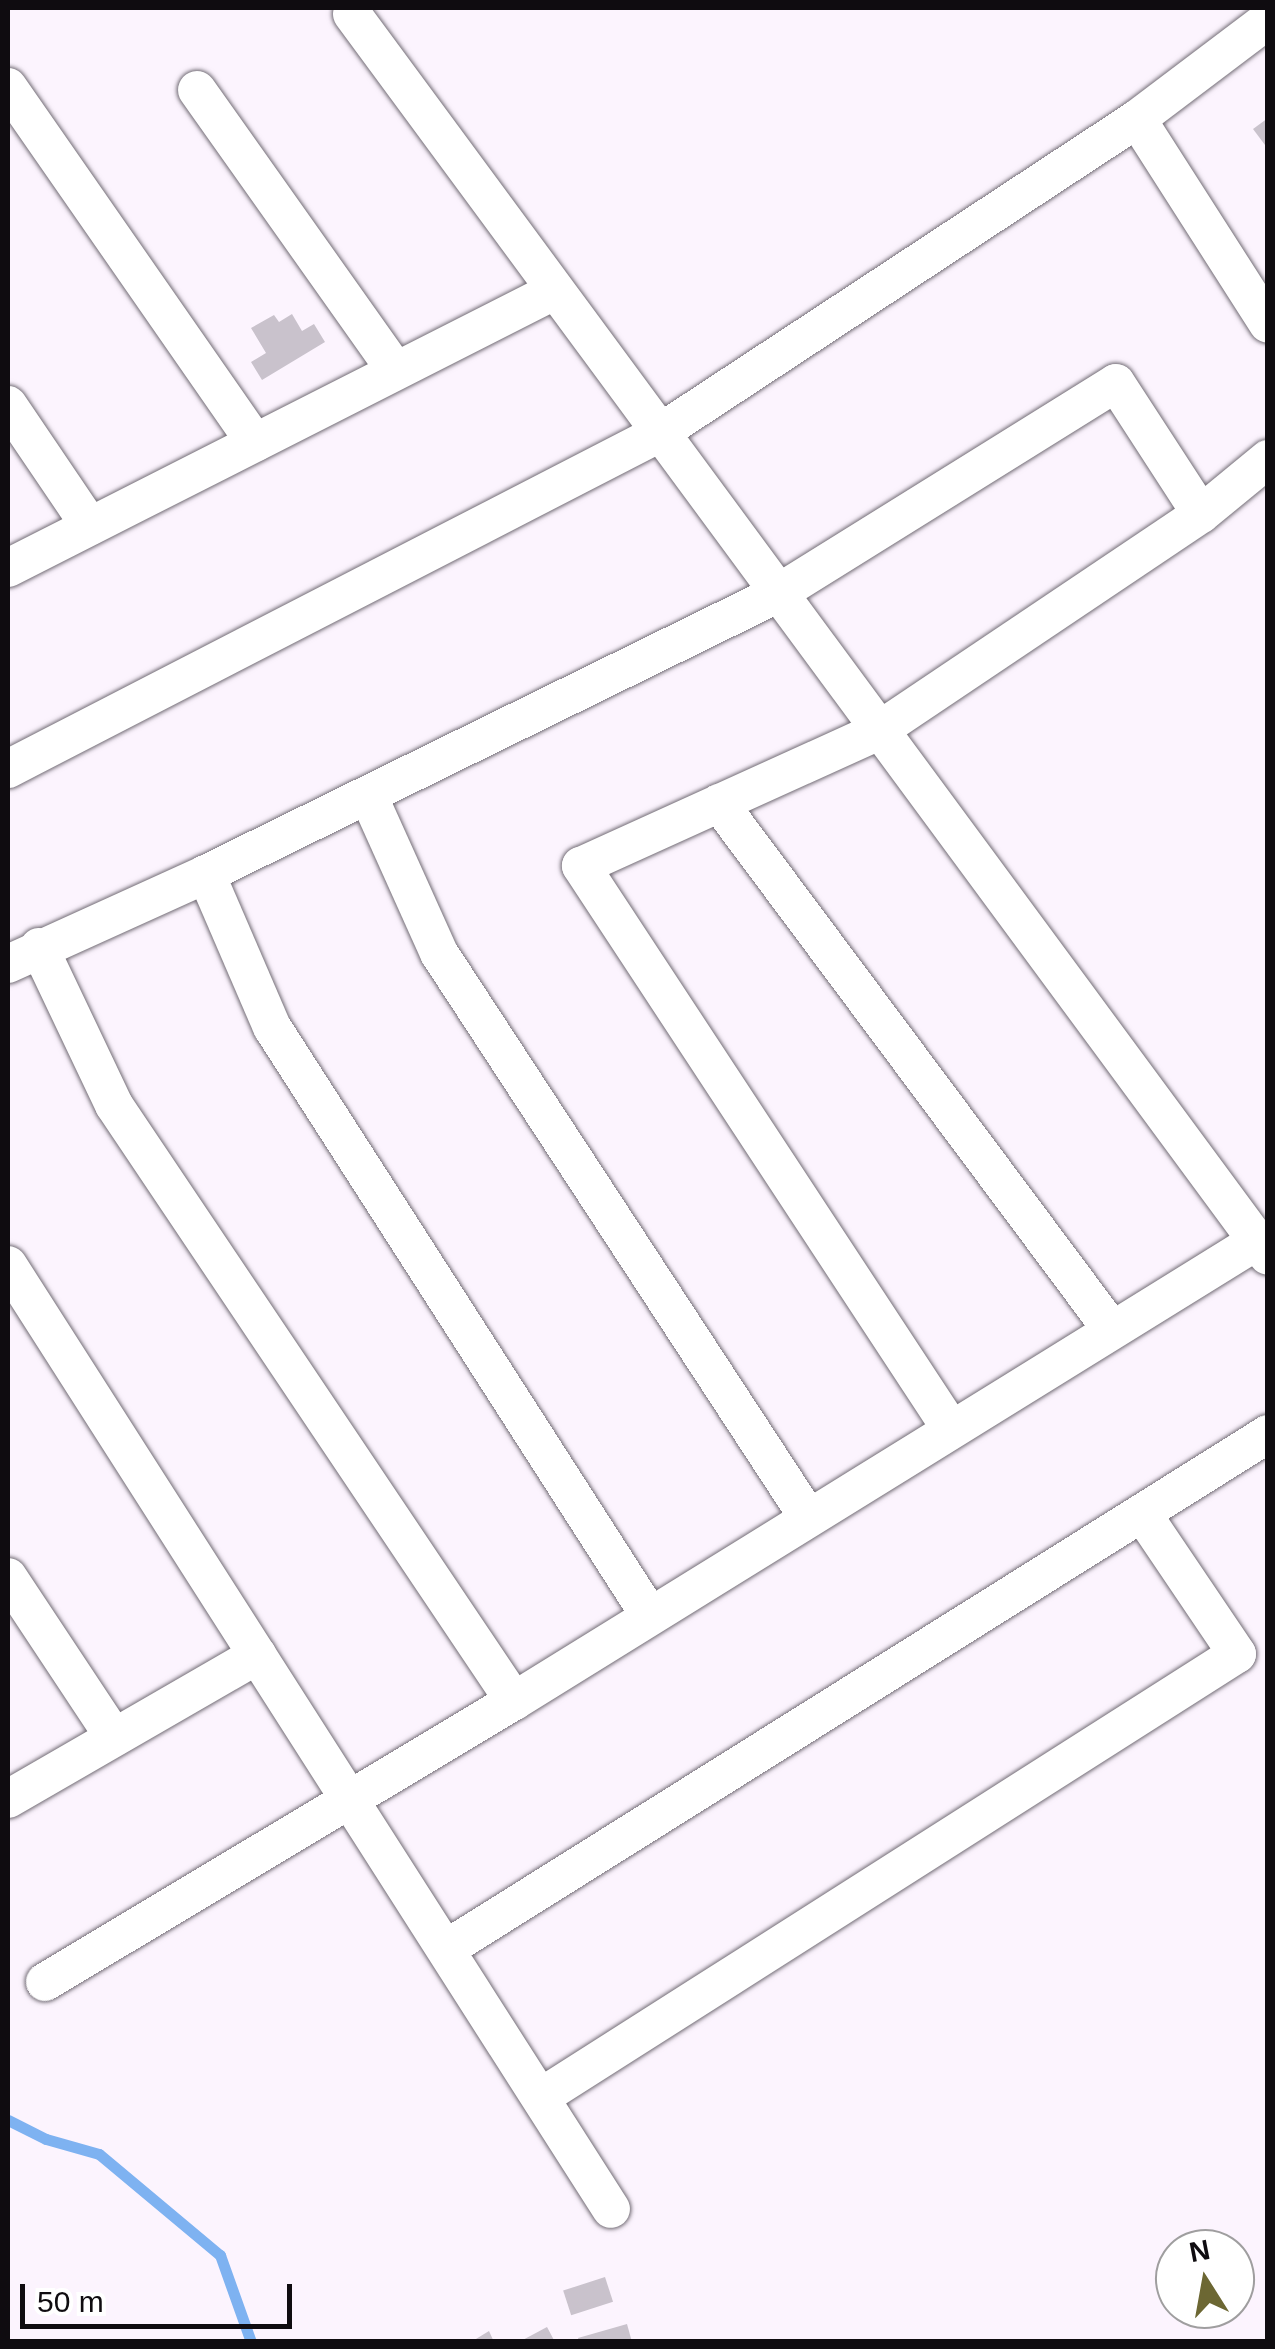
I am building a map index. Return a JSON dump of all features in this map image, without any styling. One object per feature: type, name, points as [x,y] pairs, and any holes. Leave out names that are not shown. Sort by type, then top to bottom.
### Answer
[{"type":"street","points":[[45,1982],[514,1700],[1112,1330],[1262,1249],[352,14]]},
{"type":"street","points":[[8,769],[658,434],[1137,120],[1268,20]]},
{"type":"street","points":[[8,87],[255,442]]},
{"type":"street","points":[[197,90],[396,371]]},
{"type":"street","points":[[1137,120],[1268,324]]},
{"type":"street","points":[[8,568],[554,290]]},
{"type":"street","points":[[514,1700],[114,1105],[23,955],[206,874],[777,594],[1116,384],[1201,514]]},
{"type":"street","points":[[8,404],[90,526]]},
{"type":"street","points":[[951,1429],[581,866],[878,731],[1201,514],[1268,459]]},
{"type":"street","points":[[368,794],[439,953],[808,1518]]},
{"type":"street","points":[[719,803],[1112,1330]]},
{"type":"street","points":[[206,874],[272,1026],[650,1616]]},
{"type":"street","points":[[8,1264],[611,2208]]},
{"type":"street","points":[[446,1949],[1268,1434]]},
{"type":"street","points":[[541,2097],[1237,1654],[1142,1513]]},
{"type":"street","points":[[8,1577],[114,1737]]},
{"type":"street","points":[[8,1799],[258,1655]]},
{"type":"building","points":[[1268,118],[1268,149],[1253,129]]},
{"type":"building","points":[[292,314],[302,331],[314,324],[325,342],[262,380],[251,362],[266,353],[251,328],[274,315],[279,322]]},
{"type":"building","points":[[605,2277],[613,2302],[571,2315],[563,2291]]},
{"type":"building","points":[[627,2324],[632,2342],[579,2342],[578,2338]]},
{"type":"building","points":[[547,2327],[555,2342],[519,2342]]},
{"type":"building","points":[[489,2331],[494,2342],[471,2342]]},
{"type":"waterway","points":[[8,2120],[46,2139],[99,2154],[220,2255],[251,2342]]}]
